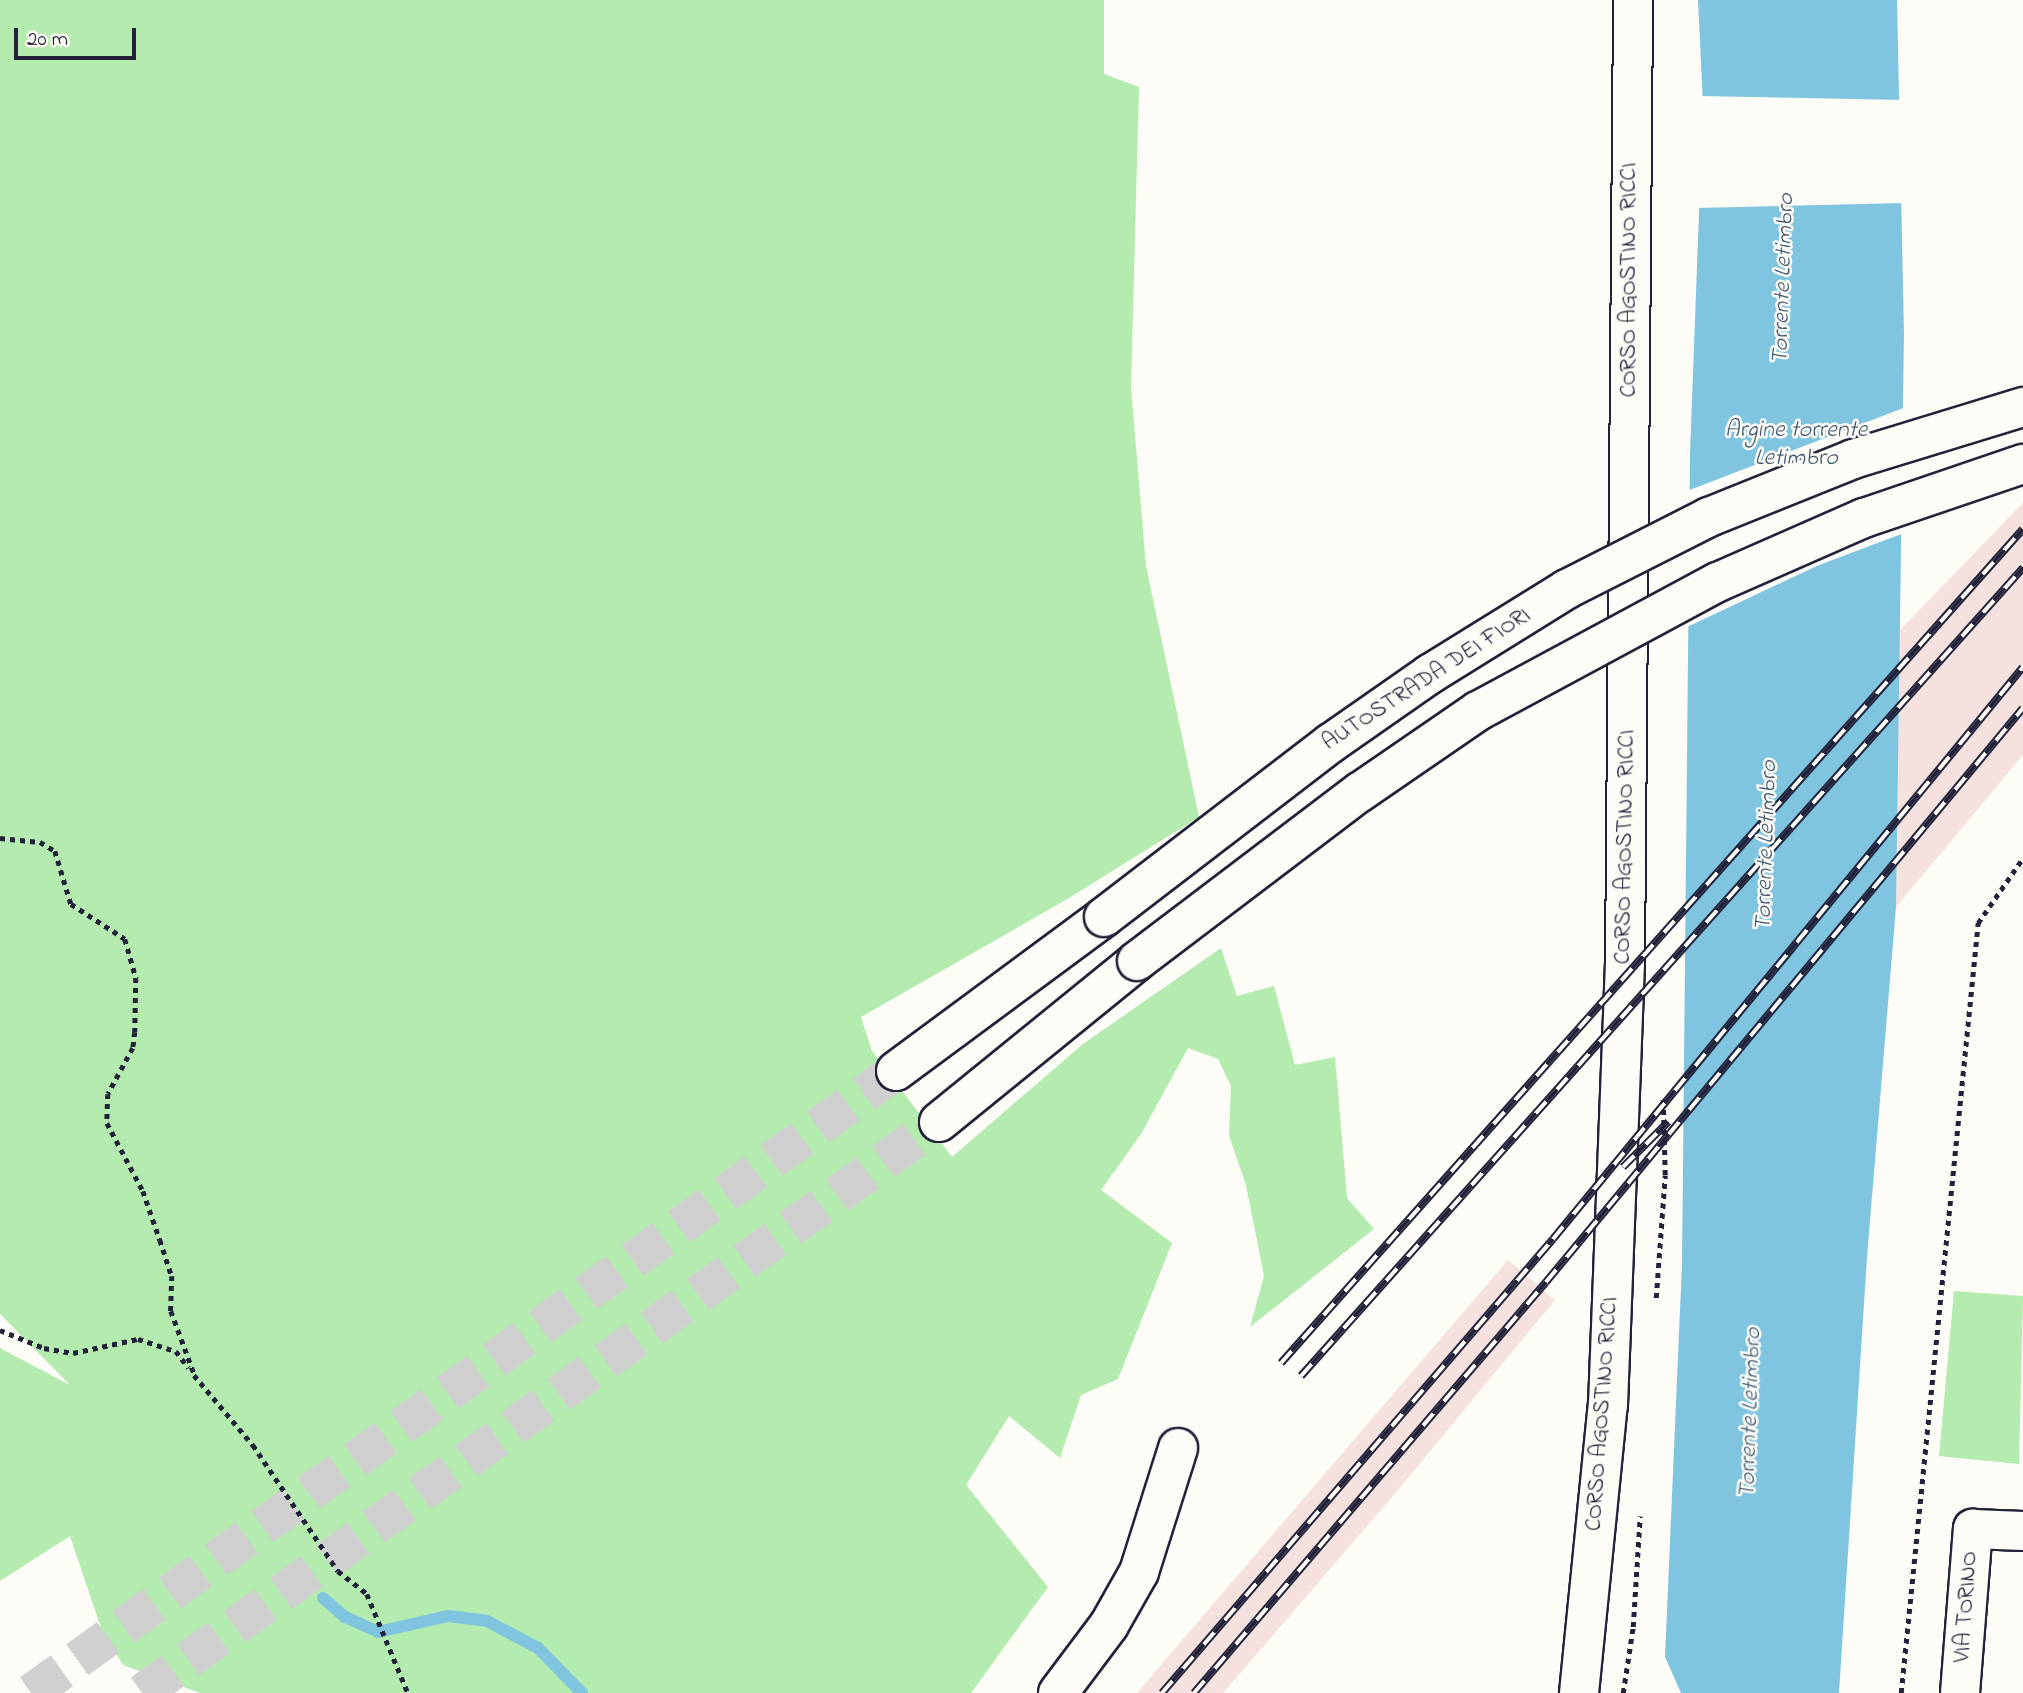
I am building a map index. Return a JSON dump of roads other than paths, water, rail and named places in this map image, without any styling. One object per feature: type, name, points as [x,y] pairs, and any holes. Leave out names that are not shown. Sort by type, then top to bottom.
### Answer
[{"type":"main road","name":"CORSO AGOSTINO RICCI","points":[[1579,1693],[1608,1405],[1625,964],[1633,0]]},
{"type":"main road","name":"AUTOSTRADA DEI FIORI","points":[[896,1071],[1104,917],[1331,743],[1430,674],[1567,589],[1709,517],[1853,458],[2023,407]]},
{"type":"main road","points":[[939,1122],[1137,961],[1360,792],[1514,691],[1730,577],[1864,518],[2023,464]]},
{"type":"main road","points":[[1058,1693],[1108,1625],[1139,1572],[1178,1448]]},
{"type":"main road","name":"VIA TORINO","points":[[1960,1693],[1973,1529],[2023,1531]]},
{"type":"water","name":"Argine torrente Letimbro","points":[[1698,0],[1897,0],[1904,333],[1896,907],[1867,1257],[1839,1693],[1681,1693],[1665,1657],[1682,1264],[1690,454],[1703,105]]},
{"type":"waterway","points":[[323,1598],[345,1617],[378,1632],[448,1616],[487,1621],[538,1648],[582,1693]]},
{"type":"tunnel","points":[[31,1693],[896,1071]]},
{"type":"tunnel","points":[[142,1693],[939,1122]]},
{"type":"railway","points":[[1281,1363],[2023,529]]},
{"type":"railway","points":[[1301,1376],[2023,568]]},
{"type":"railway","points":[[1162,1693],[1553,1239],[2023,667]]},
{"type":"railway","points":[[1194,1693],[1546,1282],[2023,708]]},
{"type":"railway","points":[[1623,1167],[1668,1122]]},
{"type":"water label","name":"Torrente Letimbro","points":[[1784,279]]},
{"type":"water label","name":"Torrente Letimbro","points":[[1767,846]]},
{"type":"water label","name":"Torrente Letimbro","points":[[1751,1413]]}]
